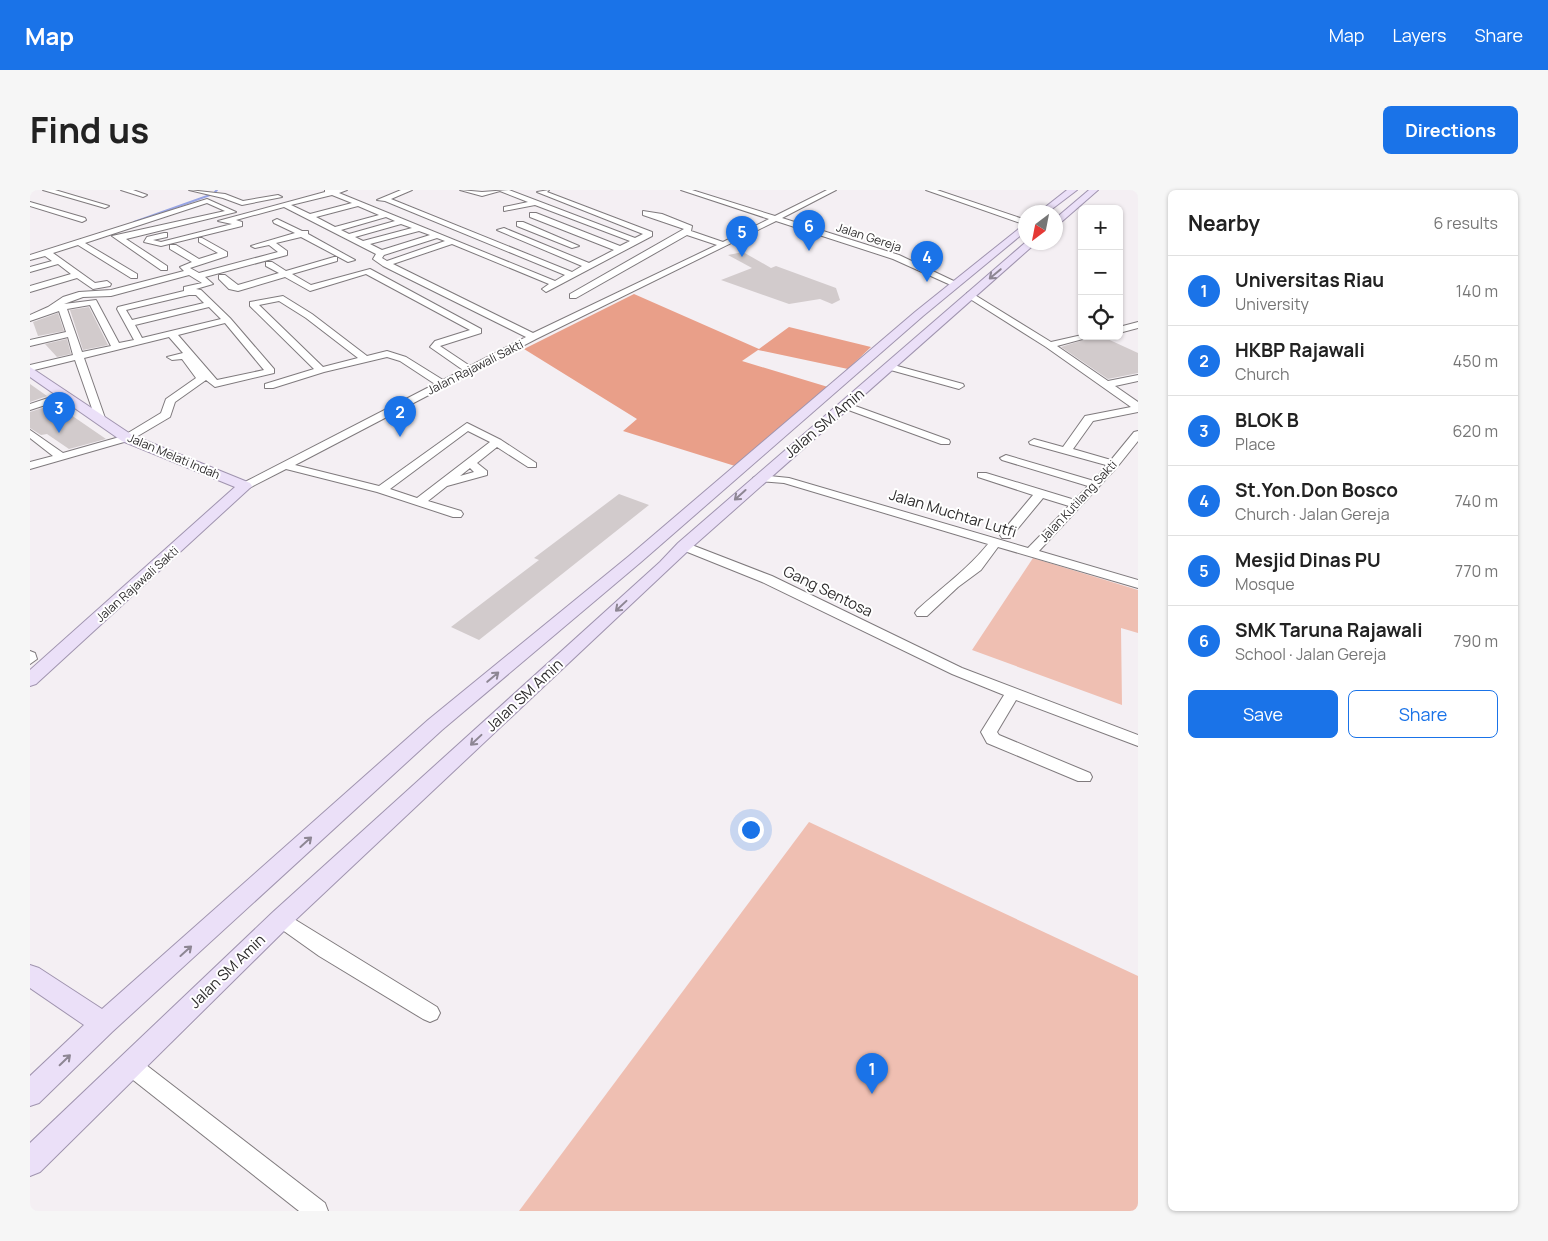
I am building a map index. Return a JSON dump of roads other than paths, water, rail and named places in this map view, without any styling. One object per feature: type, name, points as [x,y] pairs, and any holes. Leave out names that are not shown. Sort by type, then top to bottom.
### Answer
[{"type":"main road","points":[[1053,205],[1073,190]]},
{"type":"main road","points":[[1063,216],[1094,190]]},
{"type":"main road","name":"Jalan SM Amin","points":[[30,1162],[281,919],[684,546],[759,478],[890,367],[1018,234]]},
{"type":"main road","name":"Jalan SM Amin","points":[[30,1094],[103,1024],[434,725],[812,409],[963,290],[1020,250]]},
{"type":"main road","name":"Jalan Melati Indah","points":[[30,370],[127,438],[245,486]]},
{"type":"main road","points":[[812,409],[841,410]]},
{"type":"main road","name":"Jalan Rajawali Sakti","points":[[30,680],[245,486]]},
{"type":"main road","points":[[30,975],[103,1024]]},
{"type":"street","points":[[47,190],[105,206]]},
{"type":"street","points":[[125,190],[143,195]]},
{"type":"street","points":[[193,190],[225,196],[242,203],[274,193],[313,190]]},
{"type":"street","points":[[326,190],[554,283]]},
{"type":"street","points":[[230,220],[239,224],[162,244],[148,242],[152,238],[334,194],[343,190]]},
{"type":"street","points":[[309,217],[335,210],[363,206],[408,190]]},
{"type":"street","points":[[464,190],[484,194],[498,190]]},
{"type":"street","points":[[503,190],[636,241]]},
{"type":"street","points":[[544,290],[651,233],[541,192],[545,190]]},
{"type":"street","name":"Jalan Gereja","points":[[685,190],[896,257],[963,290]]},
{"type":"street","name":"Jalan Rajawali Sakti","points":[[245,486],[533,337],[666,274],[830,190]]},
{"type":"street","points":[[930,190],[1018,219]]},
{"type":"street","points":[[274,193],[309,217],[351,236],[381,253]]},
{"type":"street","points":[[507,209],[552,197]]},
{"type":"street","points":[[314,199],[335,210]]},
{"type":"street","points":[[386,199],[572,275]]},
{"type":"street","points":[[30,258],[208,201],[232,212],[120,238]]},
{"type":"street","points":[[30,204],[82,220]]},
{"type":"street","points":[[330,226],[363,206]]},
{"type":"street","points":[[573,296],[686,232],[689,228],[646,213]]},
{"type":"street","points":[[255,246],[330,226],[386,215]]},
{"type":"street","points":[[533,215],[619,249]]},
{"type":"street","points":[[571,230],[602,215]]},
{"type":"street","points":[[157,216],[173,226]]},
{"type":"street","points":[[277,221],[351,260]]},
{"type":"street","points":[[351,236],[402,221]]},
{"type":"street","points":[[520,224],[575,246]]},
{"type":"street","points":[[365,243],[420,228]]},
{"type":"street","points":[[501,230],[589,266]]},
{"type":"street","points":[[686,232],[722,244]]},
{"type":"street","points":[[110,233],[164,268],[153,272]]},
{"type":"street","points":[[438,235],[381,253],[377,259],[383,265],[533,337]]},
{"type":"street","points":[[558,254],[591,238]]},
{"type":"street","points":[[111,293],[125,302],[209,284],[184,267],[224,254],[202,240]]},
{"type":"street","points":[[269,264],[284,275],[310,288],[367,271],[453,241]]},
{"type":"street","points":[[80,243],[134,276]]},
{"type":"street","points":[[51,309],[66,299],[82,294],[111,293],[284,253],[272,244]]},
{"type":"street","points":[[504,262],[541,246]]},
{"type":"street","points":[[173,247],[198,262]]},
{"type":"street","points":[[245,251],[258,260]]},
{"type":"street","points":[[48,253],[94,286],[144,274]]},
{"type":"street","points":[[308,256],[325,262]]},
{"type":"street","points":[[604,258],[637,267]]},
{"type":"street","points":[[222,277],[232,287],[238,288],[334,260]]},
{"type":"street","points":[[30,270],[60,261]]},
{"type":"street","points":[[647,270],[666,274]]},
{"type":"street","points":[[367,271],[478,331],[438,344],[435,347],[470,370]]},
{"type":"street","points":[[30,289],[78,275]]},
{"type":"street","points":[[963,290],[1049,345],[1138,408]]},
{"type":"street","points":[[139,341],[120,311],[124,308],[189,292],[198,292],[227,320],[271,371],[215,384],[171,333]]},
{"type":"street","points":[[321,370],[253,304],[280,298],[309,316],[364,358]]},
{"type":"street","points":[[30,318],[51,309],[89,302],[96,303],[116,346]]},
{"type":"street","points":[[128,324],[211,304]]},
{"type":"street","points":[[62,307],[100,418]]},
{"type":"street","points":[[30,370],[116,346],[227,320]]},
{"type":"street","points":[[30,322],[33,342],[71,334]]},
{"type":"street","points":[[1123,329],[1138,325]]},
{"type":"street","points":[[1049,345],[1078,339]]},
{"type":"street","points":[[269,386],[280,379],[387,354],[395,355],[443,384]]},
{"type":"street","points":[[30,466],[127,438],[166,415],[170,401],[176,395],[202,379],[185,356],[172,357]]},
{"type":"street","points":[[890,367],[959,386]]},
{"type":"street","points":[[1105,385],[1138,378]]},
{"type":"street","points":[[30,407],[66,395]]},
{"type":"street","points":[[1066,451],[1089,418],[1138,408]]},
{"type":"street","points":[[841,410],[945,442]]},
{"type":"street","points":[[381,490],[468,426],[532,465]]},
{"type":"street","name":"Jalan Kutilang Sakti","points":[[1034,549],[1096,485],[1138,434]]},
{"type":"street","points":[[33,438],[61,457]]},
{"type":"street","points":[[420,501],[440,486],[482,473],[470,463],[497,442]]},
{"type":"street","points":[[1034,442],[1114,464]]},
{"type":"street","points":[[1006,458],[1096,485]]},
{"type":"street","points":[[283,465],[381,490],[457,514]]},
{"type":"street","name":"Jalan Muchtar Lutfi","points":[[774,466],[792,475],[1034,549],[1138,584]]},
{"type":"street","points":[[982,475],[1076,504]]},
{"type":"street","name":"Jalan Muchtar Lutfi","points":[[759,478],[785,480],[1001,539]]},
{"type":"street","points":[[922,613],[953,584],[976,567],[1041,493]]},
{"type":"street","name":"Gang Sentosa","points":[[684,546],[767,579],[956,671],[1138,741]]},
{"type":"street","name":"Jalan Muchtar Lutfi","points":[[1034,549],[1138,574]]},
{"type":"street","points":[[1013,694],[991,726],[989,732],[993,739],[1084,777]]},
{"type":"street","points":[[281,919],[326,950],[430,1013]]},
{"type":"street","points":[[130,1065],[317,1211]]},
{"type":"waterway","points":[[134,222],[210,195]]},
{"type":"place","name":"SMK Taruna Rajawali","points":[[809,251]]},
{"type":"place","name":"Mesjid Dinas PU","points":[[742,257]]},
{"type":"place","name":"St.Yon.Don Bosco","points":[[927,282]]},
{"type":"place","name":"BLOK B","points":[[59,433]]},
{"type":"place","name":"HKBP Rajawali","points":[[400,437]]},
{"type":"place","name":"Universitas Riau","points":[[872,1094]]}]
